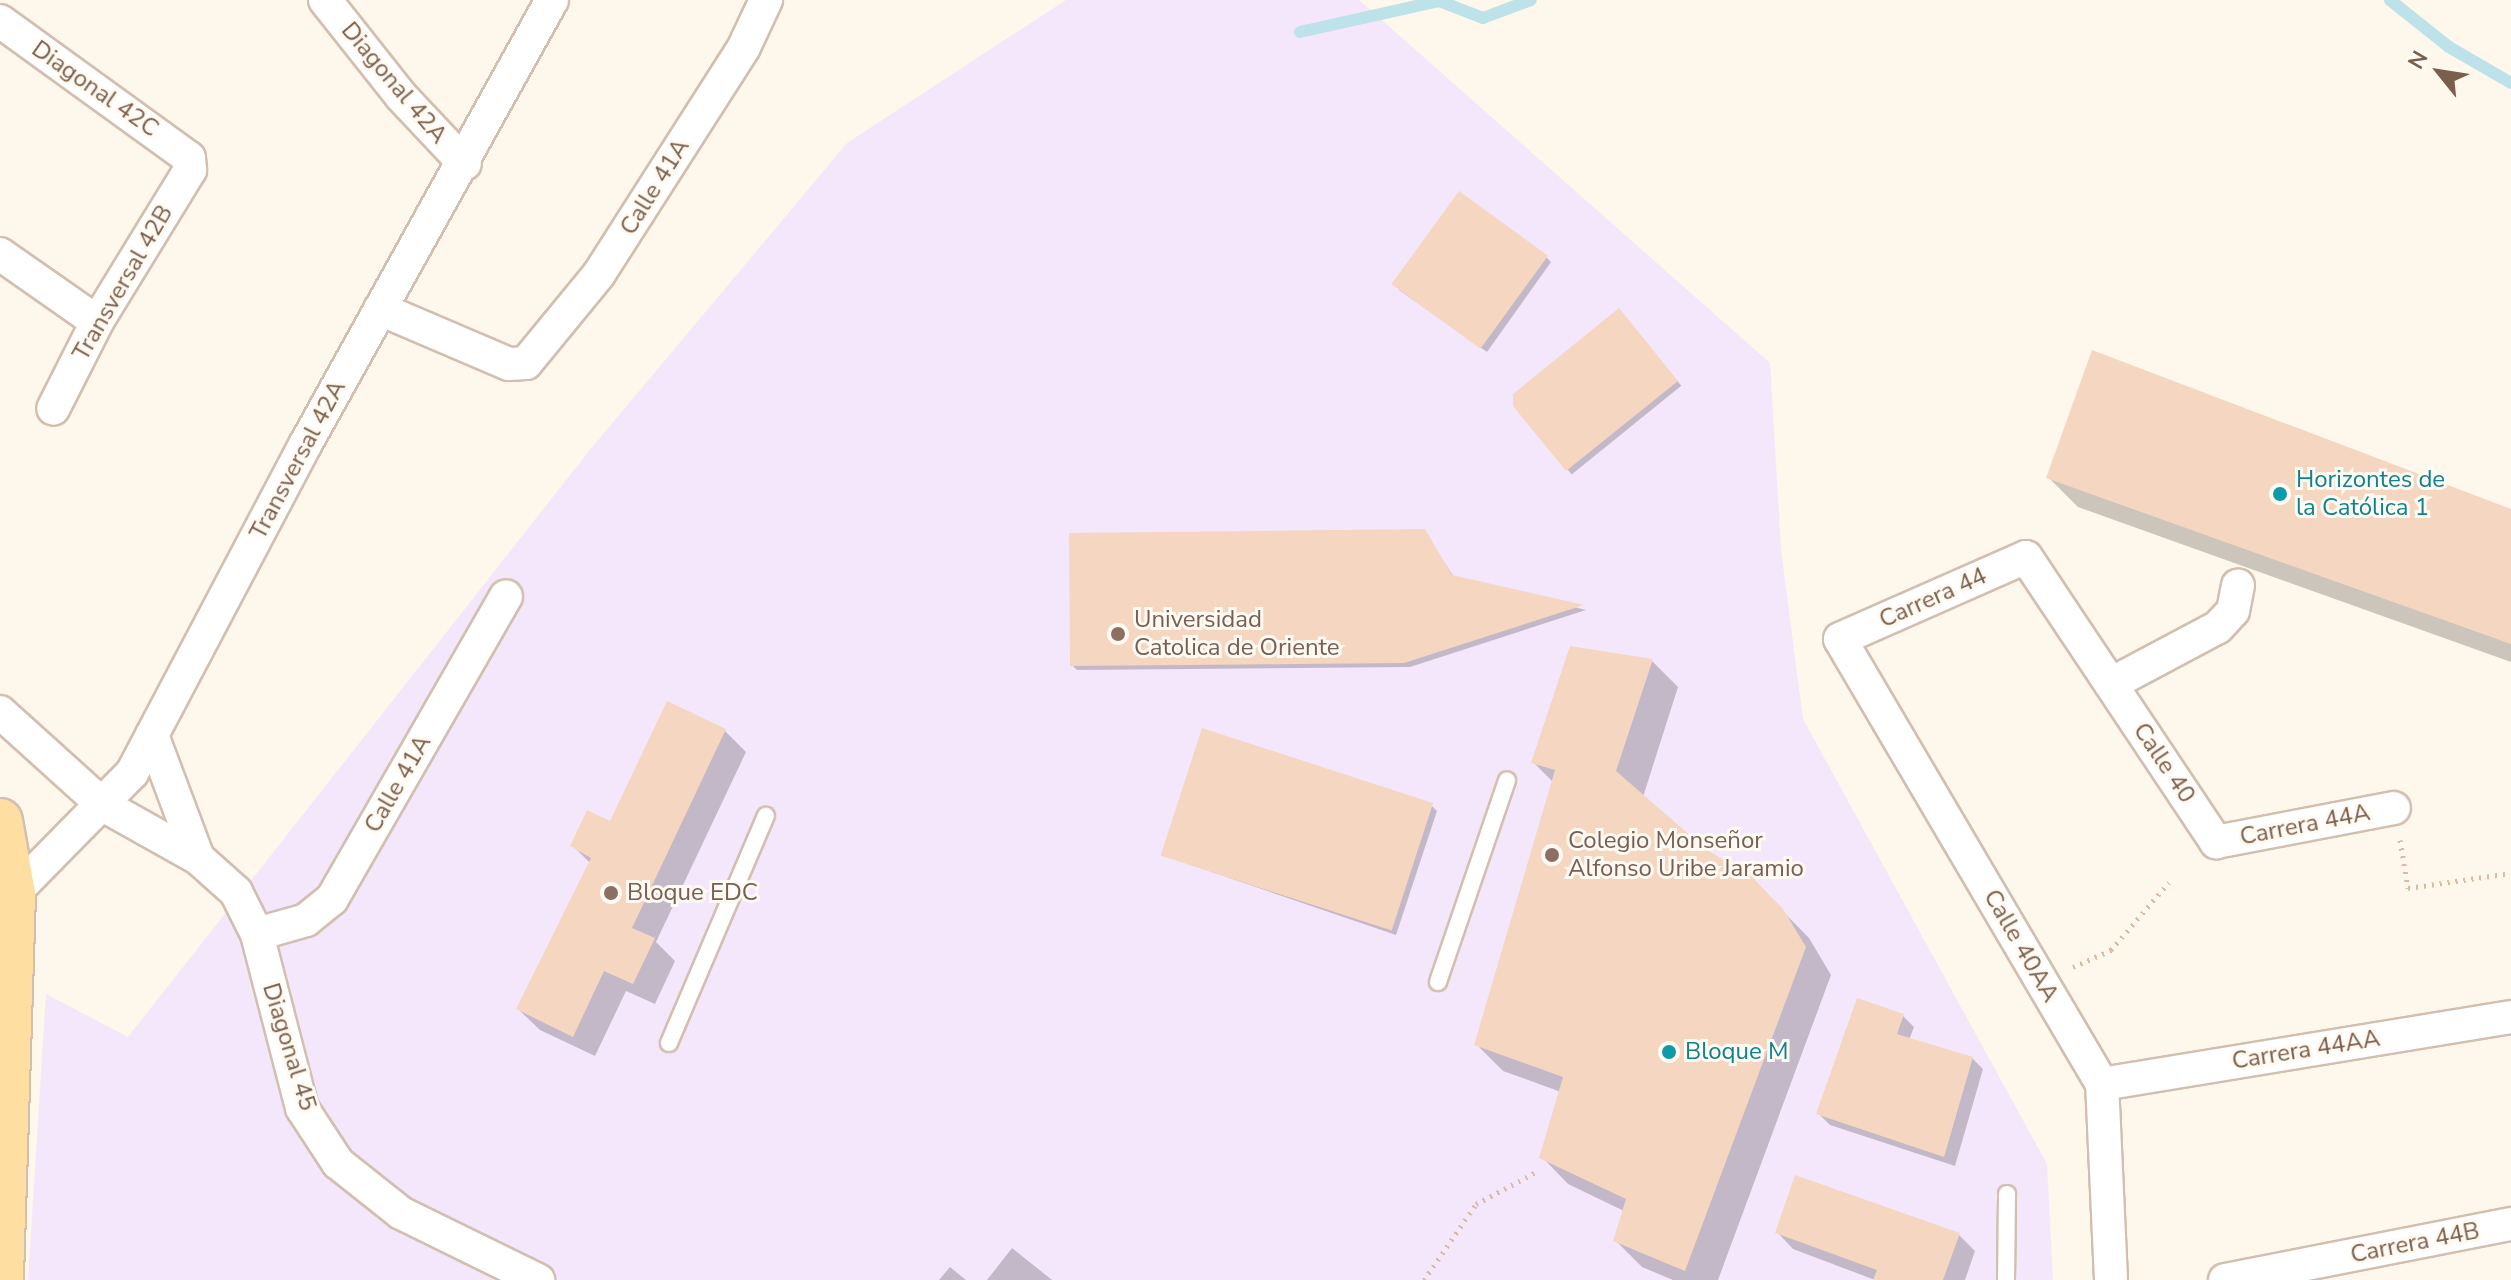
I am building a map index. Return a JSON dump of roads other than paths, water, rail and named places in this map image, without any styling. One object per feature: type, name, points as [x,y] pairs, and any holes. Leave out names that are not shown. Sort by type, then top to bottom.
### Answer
[{"type":"main road","points":[[0,821],[13,894],[1,1280]]},
{"type":"street","name":"Diagonal 42A","points":[[325,0],[401,96],[465,164]]},
{"type":"street","name":"Transversal 42A","points":[[13,894],[132,773],[380,309],[465,164],[552,0]]},
{"type":"street","name":"Calle 41A","points":[[380,309],[509,364],[526,363],[599,274],[744,47],[766,0]]},
{"type":"street","name":"Diagonal 42C","points":[[0,21],[189,158]]},
{"type":"street","name":"Transversal 42B","points":[[53,409],[97,322],[190,170],[189,158]]},
{"type":"street","points":[[0,254],[97,322]]},
{"type":"street","name":"Carrera 44","points":[[1840,639],[2026,557]]},
{"type":"street","name":"Calle 40","points":[[2026,557],[2216,842]]},
{"type":"street","points":[[2111,684],[2218,627],[2233,611],[2238,585]]},
{"type":"street","name":"Calle 41A","points":[[257,934],[306,920],[332,899],[506,597]]},
{"type":"street","name":"Calle 40AA","points":[[1840,639],[2102,1084],[2111,1280]]},
{"type":"street","name":"Diagonal 45","points":[[0,712],[103,805],[198,858],[236,892],[257,934],[302,1108],[338,1163],[401,1213],[538,1280]]},
{"type":"street","name":"Diagonal 45","points":[[152,735],[198,858]]},
{"type":"street","name":"Carrera 44A","points":[[2216,842],[2394,808]]},
{"type":"street","name":"Carrera 44AA","points":[[2102,1084],[2511,1017]]},
{"type":"street","name":"Carrera 44B","points":[[2225,1280],[2511,1224]]},
{"type":"lane","points":[[1438,982],[1507,780]]},
{"type":"lane","points":[[669,1043],[766,816]]},
{"type":"lane","points":[[2006,1280],[2007,1194]]},
{"type":"waterway","points":[[1300,32],[1439,1],[1483,18],[1531,0]]},
{"type":"waterway","points":[[2390,0],[2449,47],[2511,83]]},
{"type":"place","name":"Horizontes de la Católica 1","points":[[2280,494]]},
{"type":"place","name":"Universidad Catolica de Oriente","points":[[1118,634]]},
{"type":"place","name":"Colegio Monseñor Alfonso Uribe Jaramio","points":[[1552,855]]},
{"type":"place","name":"Bloque EDC","points":[[611,893]]},
{"type":"place","name":"Bloque M","points":[[1669,1052]]}]
